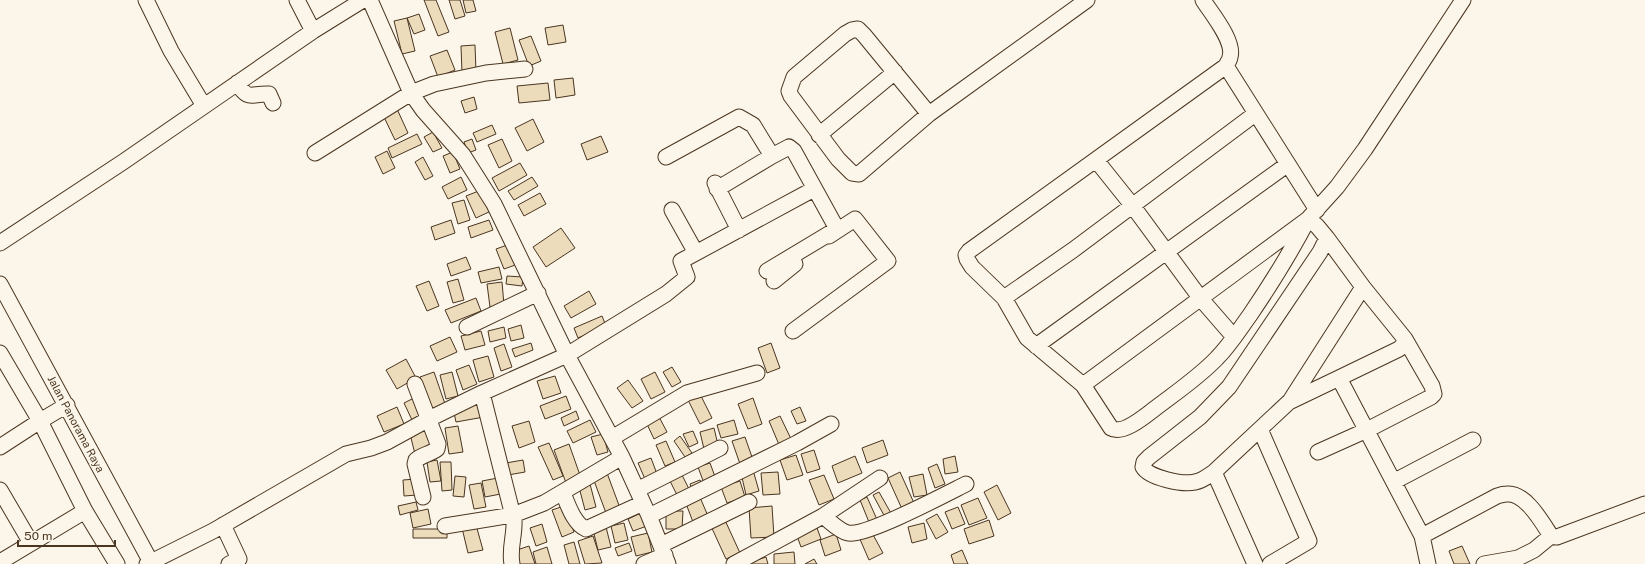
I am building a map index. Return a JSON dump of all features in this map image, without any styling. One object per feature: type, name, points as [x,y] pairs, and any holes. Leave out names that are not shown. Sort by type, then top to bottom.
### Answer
[{"type":"street","points":[[146,0],[171,51],[204,106]]},
{"type":"street","points":[[297,0],[313,31]]},
{"type":"street","points":[[0,243],[123,162],[313,31],[364,0]]},
{"type":"street","points":[[370,0],[411,93],[423,110],[463,155],[494,204],[567,355],[622,457],[665,555]]},
{"type":"street","points":[[929,114],[864,34],[858,29],[844,34],[794,77],[789,91],[819,135],[838,159],[852,173],[859,174],[929,114],[1087,0]]},
{"type":"street","points":[[1203,0],[1224,32],[1230,46],[1230,57],[1226,66],[969,251],[966,255],[969,263],[1004,298],[1027,338],[1083,385],[1111,428],[1115,430],[1122,430],[1146,416],[1202,373],[1217,358],[1234,337],[1313,219],[1366,149],[1463,0]]},
{"type":"street","points":[[1226,66],[1288,164],[1313,219],[1363,287],[1405,339],[1432,386],[1434,394],[1431,397],[1367,430],[1318,452]]},
{"type":"street","points":[[314,153],[411,93],[434,84],[456,78],[525,69]]},
{"type":"street","points":[[819,135],[895,72]]},
{"type":"street","points":[[237,83],[244,93],[250,96],[269,94],[273,103]]},
{"type":"street","points":[[1004,298],[1073,250],[1255,114]]},
{"type":"street","points":[[666,157],[739,116],[753,125],[772,156]]},
{"type":"street","points":[[739,230],[716,186],[789,147],[794,151],[837,229]]},
{"type":"street","points":[[1096,160],[1132,205],[1201,299],[1234,337]]},
{"type":"street","points":[[1036,346],[1288,164]]},
{"type":"street","points":[[150,563],[223,525],[337,458],[354,451],[371,448],[387,442],[482,392],[567,355],[666,294],[686,277],[681,261],[814,189]]},
{"type":"street","points":[[672,210],[696,253]]},
{"type":"street","points":[[770,276],[837,229],[855,219],[888,260],[793,331]]},
{"type":"street","points":[[1083,385],[1313,219]]},
{"type":"street","points":[[1327,238],[1316,259],[1229,387],[1200,417],[1149,457],[1144,462],[1143,467],[1149,474],[1157,478],[1193,483],[1214,472],[1290,401],[1363,287]]},
{"type":"street","name":"Jalan Panorama Raya","points":[[0,284],[67,405],[150,563]]},
{"type":"street","points":[[467,327],[538,293]]},
{"type":"street","points":[[1290,401],[1399,349],[1405,342],[1405,339]]},
{"type":"street","points":[[0,353],[4,370],[40,421],[113,563]]},
{"type":"street","points":[[612,438],[687,393],[757,373]]},
{"type":"street","points":[[1339,378],[1395,481],[1422,536],[1428,564]]},
{"type":"street","points":[[415,384],[438,444],[437,449],[421,456],[416,460],[415,464],[423,497]]},
{"type":"street","points":[[482,392],[515,526],[510,548],[512,564]]},
{"type":"street","points":[[0,447],[67,405]]},
{"type":"street","points":[[563,494],[573,516],[581,527],[586,530],[643,503],[797,443],[831,424]]},
{"type":"street","points":[[1260,429],[1309,541],[1270,564]]},
{"type":"street","points":[[1395,481],[1473,440]]},
{"type":"street","points":[[643,503],[720,448]]},
{"type":"street","points":[[445,526],[513,515],[544,503],[563,494],[622,457]]},
{"type":"street","points":[[1214,472],[1254,564]]},
{"type":"street","points":[[734,564],[823,516],[880,478]]},
{"type":"street","points":[[823,516],[843,531],[853,534],[876,527],[966,484]]},
{"type":"street","points":[[0,490],[31,543]]},
{"type":"street","points":[[1422,536],[1497,496],[1507,493],[1525,500],[1551,536],[1557,537],[1564,536],[1645,504]]},
{"type":"street","points":[[644,564],[665,555],[749,502]]},
{"type":"street","points":[[0,562],[85,511]]},
{"type":"street","points":[[223,525],[236,562]]},
{"type":"street","points":[[1484,564],[1518,558],[1534,550],[1551,536]]},
{"type":"building","points":[[424,0],[436,0],[449,32],[438,36]]},
{"type":"building","points":[[449,0],[460,0],[465,16],[455,19]]},
{"type":"building","points":[[463,0],[473,0],[476,11],[466,13]]},
{"type":"building","points":[[419,14],[425,30],[414,34],[407,18]]},
{"type":"building","points":[[407,18],[415,51],[402,54],[394,21]]},
{"type":"building","points":[[563,25],[566,42],[548,45],[545,28]]},
{"type":"building","points":[[510,28],[518,60],[503,64],[495,32]]},
{"type":"building","points":[[531,36],[541,61],[529,66],[519,40]]},
{"type":"building","points":[[475,45],[476,72],[462,73],[461,46]]},
{"type":"building","points":[[447,50],[455,70],[438,77],[430,56]]},
{"type":"building","points":[[573,78],[575,95],[556,98],[554,80]]},
{"type":"building","points":[[548,83],[550,100],[519,103],[517,86]]},
{"type":"building","points":[[474,97],[477,109],[465,113],[461,101]]},
{"type":"building","points":[[397,109],[408,133],[395,140],[383,115]]},
{"type":"building","points":[[533,119],[544,142],[527,151],[515,128]]},
{"type":"building","points":[[492,125],[496,134],[477,142],[473,133]]},
{"type":"building","points":[[433,132],[442,148],[433,152],[424,137]]},
{"type":"building","points":[[417,134],[422,144],[392,158],[388,148]]},
{"type":"building","points":[[601,136],[608,152],[587,160],[581,144]]},
{"type":"building","points":[[472,139],[476,150],[468,153],[464,142]]},
{"type":"building","points":[[502,139],[512,161],[499,168],[488,145]]},
{"type":"building","points":[[387,151],[395,168],[383,174],[375,157]]},
{"type":"building","points":[[453,152],[460,169],[450,173],[443,156]]},
{"type":"building","points":[[423,157],[433,176],[425,180],[415,162]]},
{"type":"building","points":[[520,163],[527,175],[499,191],[492,178]]},
{"type":"building","points":[[461,177],[467,190],[448,199],[442,187]]},
{"type":"building","points":[[532,177],[538,186],[514,200],[508,191]]},
{"type":"building","points":[[481,190],[491,211],[476,218],[466,196]]},
{"type":"building","points":[[540,193],[546,204],[524,216],[518,205]]},
{"type":"building","points":[[464,200],[470,220],[458,224],[452,203]]},
{"type":"building","points":[[451,220],[455,233],[435,240],[431,227]]},
{"type":"building","points":[[489,220],[493,230],[471,238],[468,227]]},
{"type":"building","points":[[561,228],[575,248],[546,267],[533,247]]},
{"type":"building","points":[[510,244],[518,264],[504,269],[496,249]]},
{"type":"building","points":[[466,257],[471,269],[451,276],[447,264]]},
{"type":"building","points":[[499,267],[502,279],[481,283],[478,272]]},
{"type":"building","points":[[507,276],[523,277],[522,286],[506,284]]},
{"type":"building","points":[[458,279],[464,300],[453,303],[447,282]]},
{"type":"building","points":[[429,281],[439,306],[427,311],[416,286]]},
{"type":"building","points":[[502,282],[504,305],[490,307],[487,284]]},
{"type":"building","points":[[589,291],[596,304],[571,318],[564,306]]},
{"type":"building","points":[[476,298],[481,311],[451,323],[445,310]]},
{"type":"building","points":[[602,316],[606,326],[578,338],[574,328]]},
{"type":"building","points":[[521,325],[524,338],[511,341],[508,329]]},
{"type":"building","points":[[504,327],[506,338],[490,342],[488,331]]},
{"type":"building","points":[[481,331],[485,345],[465,350],[461,336]]},
{"type":"building","points":[[450,337],[457,352],[437,361],[430,346]]},
{"type":"building","points":[[531,343],[533,350],[515,357],[512,349]]},
{"type":"building","points":[[771,343],[780,368],[767,373],[758,348]]},
{"type":"building","points":[[504,344],[512,367],[501,371],[494,348]]},
{"type":"building","points":[[488,356],[494,377],[479,382],[473,360]]},
{"type":"building","points":[[406,359],[416,378],[397,389],[386,370]]},
{"type":"building","points":[[469,365],[477,384],[463,390],[456,370]]},
{"type":"building","points":[[672,367],[681,382],[672,387],[663,372]]},
{"type":"building","points":[[434,372],[445,404],[431,409],[420,377]]},
{"type":"building","points":[[452,372],[458,396],[446,399],[440,375]]},
{"type":"building","points":[[655,372],[665,392],[651,399],[641,379]]},
{"type":"building","points":[[555,376],[561,393],[543,399],[537,381]]},
{"type":"building","points":[[628,380],[643,401],[632,408],[617,388]]},
{"type":"building","points":[[700,394],[712,418],[700,424],[688,400]]},
{"type":"building","points":[[566,396],[571,409],[545,419],[540,406]]},
{"type":"building","points":[[416,397],[424,413],[412,420],[404,403]]},
{"type":"building","points":[[753,398],[762,424],[748,429],[738,404]]},
{"type":"building","points":[[482,403],[484,417],[456,422],[453,408]]},
{"type":"building","points":[[397,407],[404,424],[384,432],[377,416]]},
{"type":"building","points":[[800,407],[806,421],[797,424],[791,411]]},
{"type":"building","points":[[576,411],[579,419],[564,426],[561,418]]},
{"type":"building","points":[[657,413],[667,432],[654,439],[645,420]]},
{"type":"building","points":[[780,416],[792,441],[780,447],[769,421]]},
{"type":"building","points":[[590,420],[596,432],[573,443],[567,431]]},
{"type":"building","points":[[734,420],[738,434],[721,438],[717,425]]},
{"type":"building","points":[[529,421],[535,442],[519,448],[512,426]]},
{"type":"building","points":[[458,426],[463,452],[449,454],[445,428]]},
{"type":"building","points":[[430,428],[435,449],[415,454],[410,434]]},
{"type":"building","points":[[714,428],[718,445],[704,449],[700,432]]},
{"type":"building","points":[[693,431],[698,443],[689,447],[683,434]]},
{"type":"building","points":[[603,434],[608,452],[597,455],[591,437]]},
{"type":"building","points":[[680,436],[692,453],[685,457],[674,441]]},
{"type":"building","points":[[745,437],[753,460],[740,464],[732,441]]},
{"type":"building","points":[[883,440],[888,455],[867,463],[862,448]]},
{"type":"building","points":[[666,441],[675,462],[665,466],[656,445]]},
{"type":"building","points":[[549,443],[563,476],[553,480],[538,447]]},
{"type":"building","points":[[569,444],[581,478],[566,483],[554,450]]},
{"type":"building","points":[[814,450],[820,469],[807,473],[801,454]]},
{"type":"building","points":[[796,455],[803,475],[787,480],[780,460]]},
{"type":"building","points":[[855,456],[862,473],[838,483],[832,466]]},
{"type":"building","points":[[955,456],[958,472],[945,474],[943,459]]},
{"type":"building","points":[[651,458],[657,474],[645,479],[638,463]]},
{"type":"building","points":[[437,460],[441,481],[430,482],[427,462]]},
{"type":"building","points":[[523,460],[525,472],[508,475],[506,463]]},
{"type":"building","points":[[440,462],[451,462],[452,490],[442,491]]},
{"type":"building","points":[[710,463],[717,482],[705,486],[698,467]]},
{"type":"building","points":[[937,464],[945,484],[935,488],[928,468]]},
{"type":"building","points":[[753,470],[759,491],[746,495],[741,473]]},
{"type":"building","points":[[778,472],[780,494],[763,495],[761,473]]},
{"type":"building","points":[[900,472],[914,503],[902,509],[888,478]]},
{"type":"building","points":[[607,473],[620,508],[606,513],[593,478]]},
{"type":"building","points":[[923,474],[927,495],[914,497],[909,477]]},
{"type":"building","points":[[682,475],[690,491],[678,497],[670,481]]},
{"type":"building","points":[[824,475],[834,499],[819,505],[809,480]]},
{"type":"building","points":[[455,476],[466,477],[464,497],[453,496]]},
{"type":"building","points":[[503,477],[506,493],[485,497],[482,481]]},
{"type":"building","points":[[416,479],[417,495],[404,496],[403,480]]},
{"type":"building","points":[[700,480],[704,488],[693,492],[690,484]]},
{"type":"building","points":[[740,481],[745,497],[727,503],[721,487]]},
{"type":"building","points":[[481,483],[486,507],[474,509],[469,485]]},
{"type":"building","points":[[590,484],[596,507],[585,510],[579,487]]},
{"type":"building","points":[[997,485],[1011,513],[998,520],[984,492]]},
{"type":"building","points":[[879,492],[892,515],[886,519],[873,495]]},
{"type":"building","points":[[699,495],[708,516],[693,522],[685,501]]},
{"type":"building","points":[[867,497],[879,524],[871,527],[860,500]]},
{"type":"building","points":[[978,498],[987,518],[969,525],[961,505]]},
{"type":"building","points":[[416,502],[418,510],[400,515],[398,506]]},
{"type":"building","points":[[564,506],[574,532],[562,537],[552,510]]},
{"type":"building","points":[[772,506],[774,537],[751,538],[749,508]]},
{"type":"building","points":[[958,507],[965,524],[952,529],[945,512]]},
{"type":"building","points":[[428,509],[431,524],[413,528],[410,513]]},
{"type":"building","points":[[666,511],[683,511],[682,529],[666,529]]},
{"type":"building","points":[[641,513],[647,526],[633,531],[628,519]]},
{"type":"building","points":[[937,514],[948,532],[936,539],[926,520]]},
{"type":"building","points":[[724,518],[740,553],[726,559],[710,524]]},
{"type":"building","points":[[989,520],[994,536],[969,544],[964,529]]},
{"type":"building","points":[[624,523],[628,540],[615,543],[611,526]]},
{"type":"building","points":[[924,523],[927,539],[912,543],[908,527]]},
{"type":"building","points":[[542,524],[547,542],[536,546],[530,528]]},
{"type":"building","points":[[476,525],[483,550],[468,553],[462,528]]},
{"type":"building","points":[[606,527],[611,547],[598,550],[593,530]]},
{"type":"building","points":[[817,528],[821,539],[801,547],[797,536]]},
{"type":"building","points":[[413,529],[447,529],[447,538],[413,538]]},
{"type":"building","points":[[871,531],[883,553],[869,560],[859,537]]},
{"type":"building","points":[[648,533],[652,552],[636,556],[631,537]]},
{"type":"building","points":[[836,534],[841,550],[825,556],[820,540]]},
{"type":"building","points":[[593,536],[602,563],[585,564],[578,541]]},
{"type":"building","points":[[574,542],[580,564],[569,564],[564,545]]},
{"type":"building","points":[[629,543],[632,551],[618,556],[615,548]]},
{"type":"building","points":[[529,546],[535,564],[518,564],[514,551]]},
{"type":"building","points":[[1462,546],[1470,564],[1454,564],[1449,551]]},
{"type":"building","points":[[547,547],[552,564],[536,564],[533,552]]},
{"type":"building","points":[[962,550],[968,564],[954,564],[951,555]]},
{"type":"building","points":[[794,552],[795,564],[774,564],[774,554]]},
{"type":"building","points":[[766,557],[768,564],[751,564],[751,562]]},
{"type":"building","points":[[814,559],[817,564],[805,564]]}]
